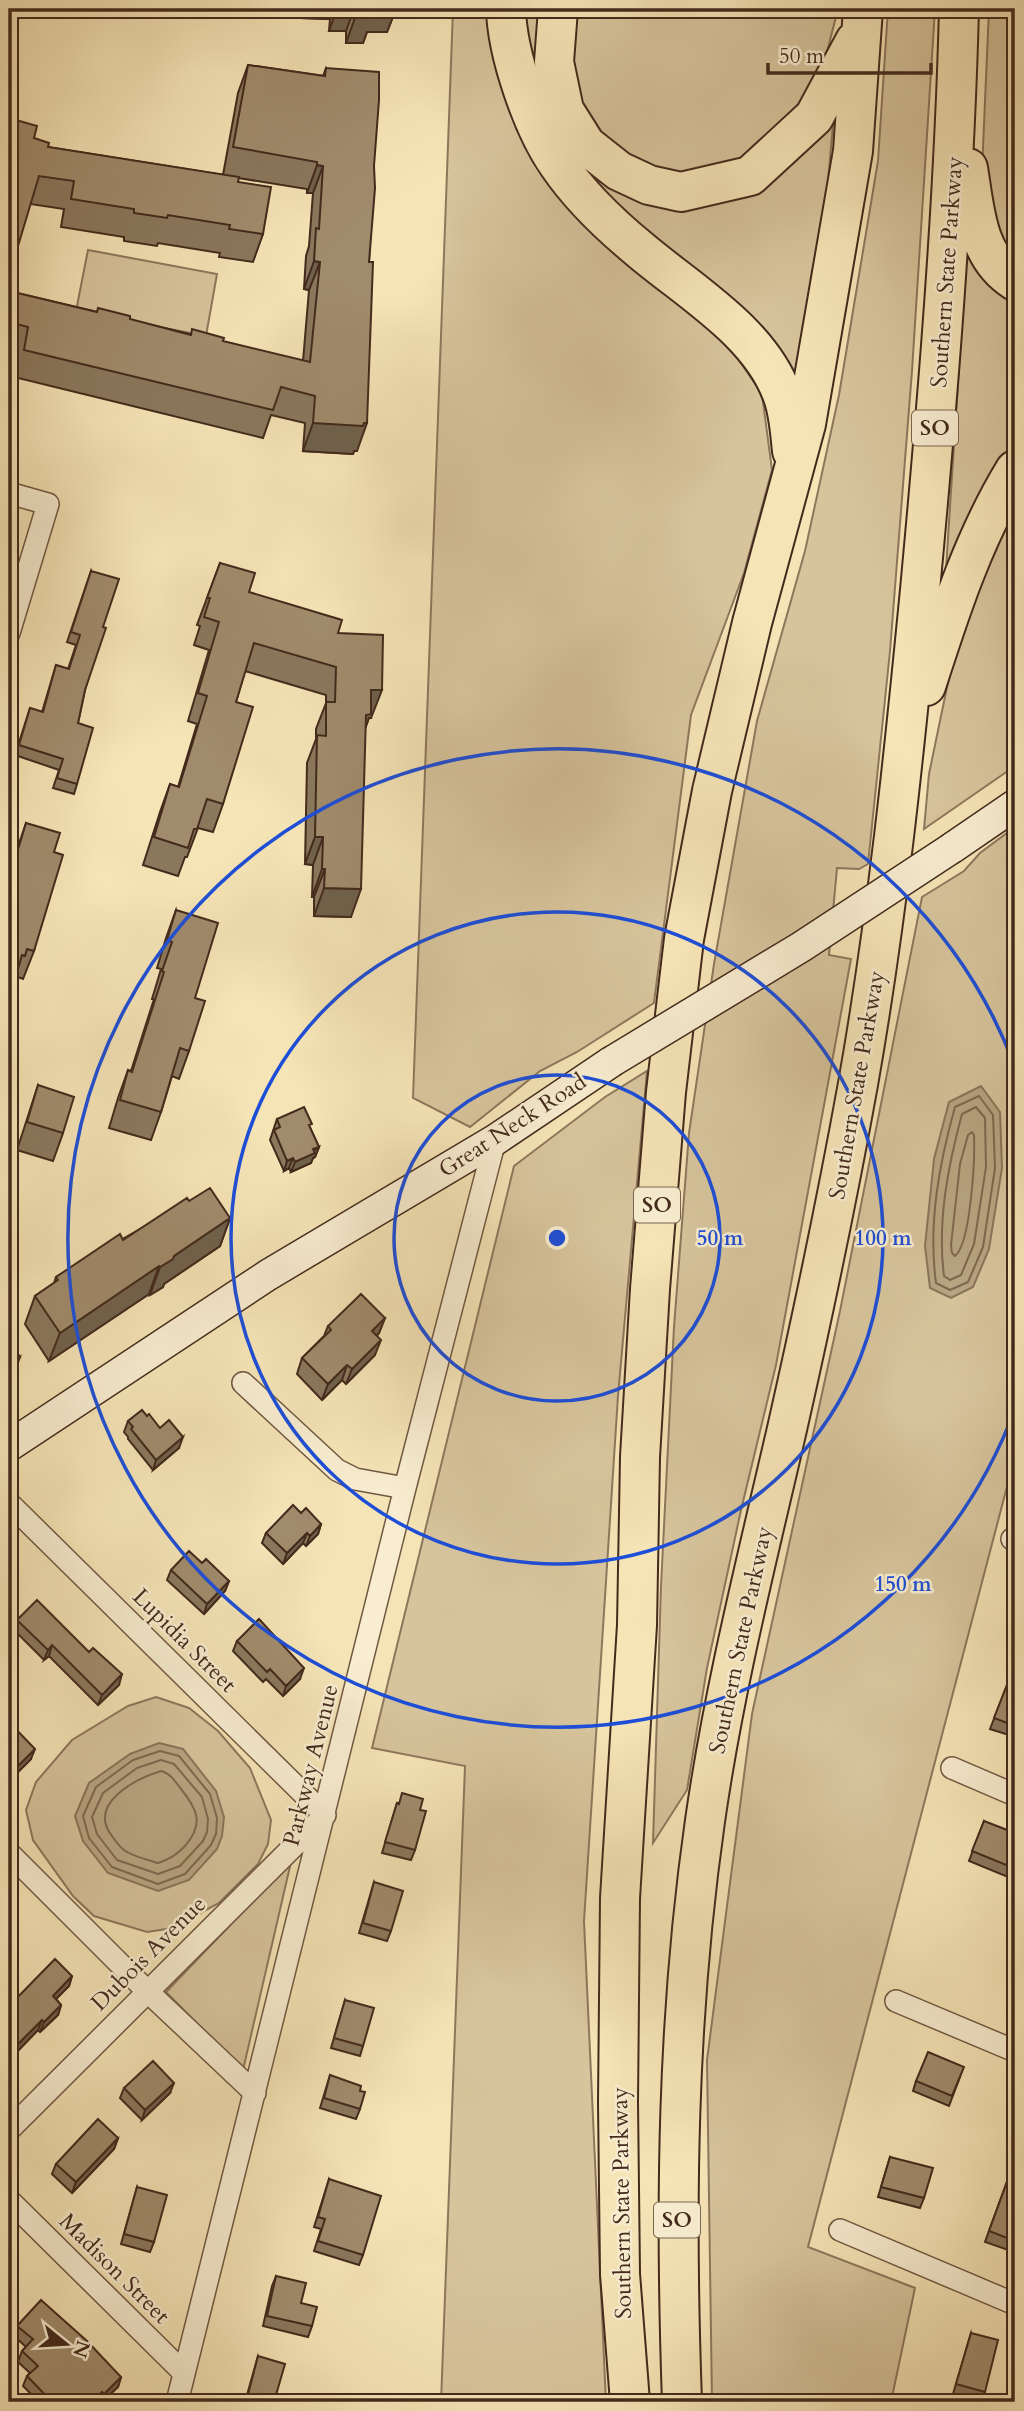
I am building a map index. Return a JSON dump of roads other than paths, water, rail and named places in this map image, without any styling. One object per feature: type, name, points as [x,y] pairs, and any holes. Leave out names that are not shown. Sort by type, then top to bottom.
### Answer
[{"type":"highway","points":[[506,9],[516,66],[533,115],[557,163],[603,215],[637,247],[735,326],[761,357],[782,393],[790,433],[793,473]]},
{"type":"highway","points":[[558,9],[554,62],[564,110],[586,145],[619,171],[649,185],[681,192],[750,176],[814,117],[863,18]]},
{"type":"highway","name":"Southern State Parkway","points":[[682,2402],[677,2232],[679,2106],[692,1927],[705,1820],[734,1653],[792,1404],[844,1160],[875,976],[904,755],[932,463],[946,291],[957,100],[959,9]]},
{"type":"highway","name":"Southern State Parkway","points":[[630,2402],[620,2274],[620,1898],[637,1625],[640,1444],[666,1092],[684,939],[712,791],[752,623],[806,424],[853,151],[863,18]]},
{"type":"highway","points":[[957,100],[979,237],[990,257],[1004,274],[1015,281]]},
{"type":"highway","points":[[904,755],[967,567],[984,526],[1015,470]]},
{"type":"main road","name":"Great Neck Road","points":[[9,1446],[268,1275],[495,1140],[589,1075],[801,947],[1015,805]]},
{"type":"street","points":[[9,493],[48,504],[9,633]]},
{"type":"street","name":"Parkway Avenue","points":[[177,2402],[405,1488],[495,1140]]},
{"type":"street","points":[[243,1383],[337,1470],[355,1479],[405,1488]]},
{"type":"street","name":"Lupidia Street","points":[[9,1503],[325,1815]]},
{"type":"street","points":[[953,1768],[1015,1794]]},
{"type":"street","name":"Dubois Avenue","points":[[9,2130],[325,1815]]},
{"type":"street","points":[[9,1853],[146,1991],[255,2093]]},
{"type":"street","points":[[896,2000],[1015,2051]]},
{"type":"street","name":"Madison Street","points":[[9,2200],[184,2373]]},
{"type":"street","points":[[840,2230],[1015,2304]]},
{"type":"water","points":[[981,1086],[1000,1112],[1002,1168],[989,1249],[973,1287],[951,1298],[930,1288],[925,1246],[934,1159],[949,1102]]},
{"type":"water","points":[[159,1743],[183,1749],[216,1791],[224,1817],[222,1836],[217,1849],[189,1880],[158,1891],[108,1873],[83,1841],[75,1816],[89,1783],[130,1754]]}]
